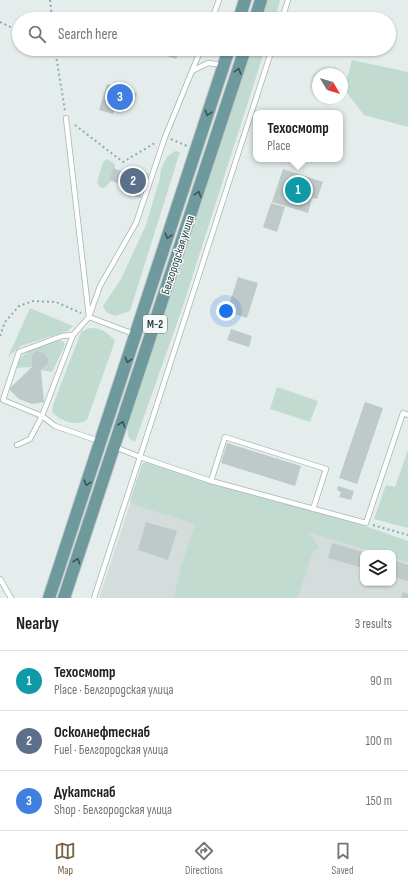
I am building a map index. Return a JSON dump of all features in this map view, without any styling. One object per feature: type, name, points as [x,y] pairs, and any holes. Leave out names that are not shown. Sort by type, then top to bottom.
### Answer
[{"type":"main road","points":[[241,12],[245,0]]},
{"type":"main road","points":[[257,12],[261,0]]},
{"type":"main road","name":"Белгородская улица","points":[[49,598],[227,56]]},
{"type":"main road","name":"Белгородская улица","points":[[64,598],[115,448],[243,56]]},
{"type":"lane","points":[[215,12],[219,0]]},
{"type":"lane","points":[[284,12],[288,0]]},
{"type":"lane","points":[[17,445],[30,439],[42,416],[73,335],[89,317],[100,286],[136,223],[165,137],[198,56]]},
{"type":"lane","points":[[94,598],[270,56]]},
{"type":"lane","points":[[192,72],[208,63],[224,65]]},
{"type":"lane","points":[[218,85],[232,90]]},
{"type":"lane","points":[[66,118],[89,317]]},
{"type":"lane","points":[[89,317],[136,334]]},
{"type":"lane","points":[[73,335],[62,336],[19,352],[3,400],[42,416],[55,426],[101,442]]},
{"type":"lane","points":[[115,448],[211,480],[366,523],[403,413],[408,415]]},
{"type":"lane","points":[[211,480],[225,437],[326,469],[313,509]]},
{"type":"lane","points":[[0,579],[11,598]]},
{"type":"path","points":[[50,0],[51,12]]},
{"type":"path","points":[[0,22],[12,28]]},
{"type":"path","points":[[56,56],[66,118],[123,162],[165,137],[196,150]]},
{"type":"path","points":[[0,336],[5,322],[19,306],[33,301],[56,302],[89,317]]},
{"type":"path","points":[[366,523],[408,535]]},
{"type":"shaded area","points":[[140,474],[395,550],[360,550],[360,586],[396,586],[396,550],[408,554],[408,598],[99,598]]},
{"type":"green space","points":[[268,0],[280,0],[277,12],[264,12]]},
{"type":"green space","points":[[250,56],[263,56],[182,309],[135,442],[130,439],[128,435],[128,425]]},
{"type":"green space","points":[[352,60],[408,72],[408,127],[364,115],[348,94],[348,74]]},
{"type":"green space","points":[[175,151],[180,152],[130,311],[115,316],[106,312],[103,306],[121,279],[146,225],[160,178],[161,169],[167,157]]},
{"type":"green space","points":[[107,159],[115,164],[115,169],[113,168],[109,180],[111,181],[104,188],[100,187],[97,182],[103,162]]},
{"type":"green space","points":[[30,308],[73,326],[68,331],[21,346],[8,357]]},
{"type":"green space","points":[[89,328],[104,331],[115,341],[87,420],[73,423],[55,415],[52,412],[53,405],[81,332]]},
{"type":"green space","points":[[60,340],[64,342],[65,345],[52,372],[41,370],[49,363],[48,358],[44,353],[36,352],[32,355],[32,367],[16,368],[19,361],[28,352],[40,346]]},
{"type":"green space","points":[[277,387],[318,401],[310,422],[270,409]]},
{"type":"green space","points":[[408,450],[408,528],[374,519],[386,485],[395,487]]},
{"type":"green space","points":[[148,461],[365,526],[408,541],[408,562],[396,559],[396,550],[367,550],[308,532],[319,547],[312,553],[298,598],[174,598],[180,571],[195,524],[132,504],[130,501],[142,464]]},
{"type":"building","points":[[167,56],[177,56],[176,59]]},
{"type":"building","points":[[107,84],[137,93],[134,103],[128,101],[125,111],[115,108],[113,114],[99,110]]},
{"type":"building","points":[[113,168],[133,175],[135,169],[148,174],[140,198],[126,193],[128,187],[109,180]]},
{"type":"building","points":[[283,169],[323,182],[317,199],[312,198],[308,213],[272,202]]},
{"type":"building","points":[[271,203],[285,207],[277,232],[263,227]]},
{"type":"building","points":[[238,277],[258,283],[247,318],[227,312]]},
{"type":"building","points":[[231,329],[252,336],[249,347],[227,340]]},
{"type":"building","points":[[36,351],[44,353],[48,358],[49,363],[41,370],[44,402],[32,404],[19,399],[9,389],[32,367],[32,355]]},
{"type":"building","points":[[365,402],[383,408],[357,484],[339,478]]},
{"type":"building","points":[[227,443],[301,466],[295,486],[221,463]]},
{"type":"building","points":[[338,486],[354,491],[351,500],[339,497],[341,492],[337,490]]},
{"type":"building","points":[[146,522],[177,531],[168,560],[138,550]]},
{"type":"building","points":[[332,543],[360,551],[360,567],[328,558]]},
{"type":"building","points":[[396,561],[408,565],[408,581],[396,578]]},
{"type":"building","points":[[403,592],[408,594],[408,598],[401,598]]},
{"type":"place","name":"Дукатснаб","points":[[120,97]]},
{"type":"place","name":"Осколнефтеснаб","points":[[133,181]]},
{"type":"place","name":"Техосмотр","points":[[298,190]]}]
